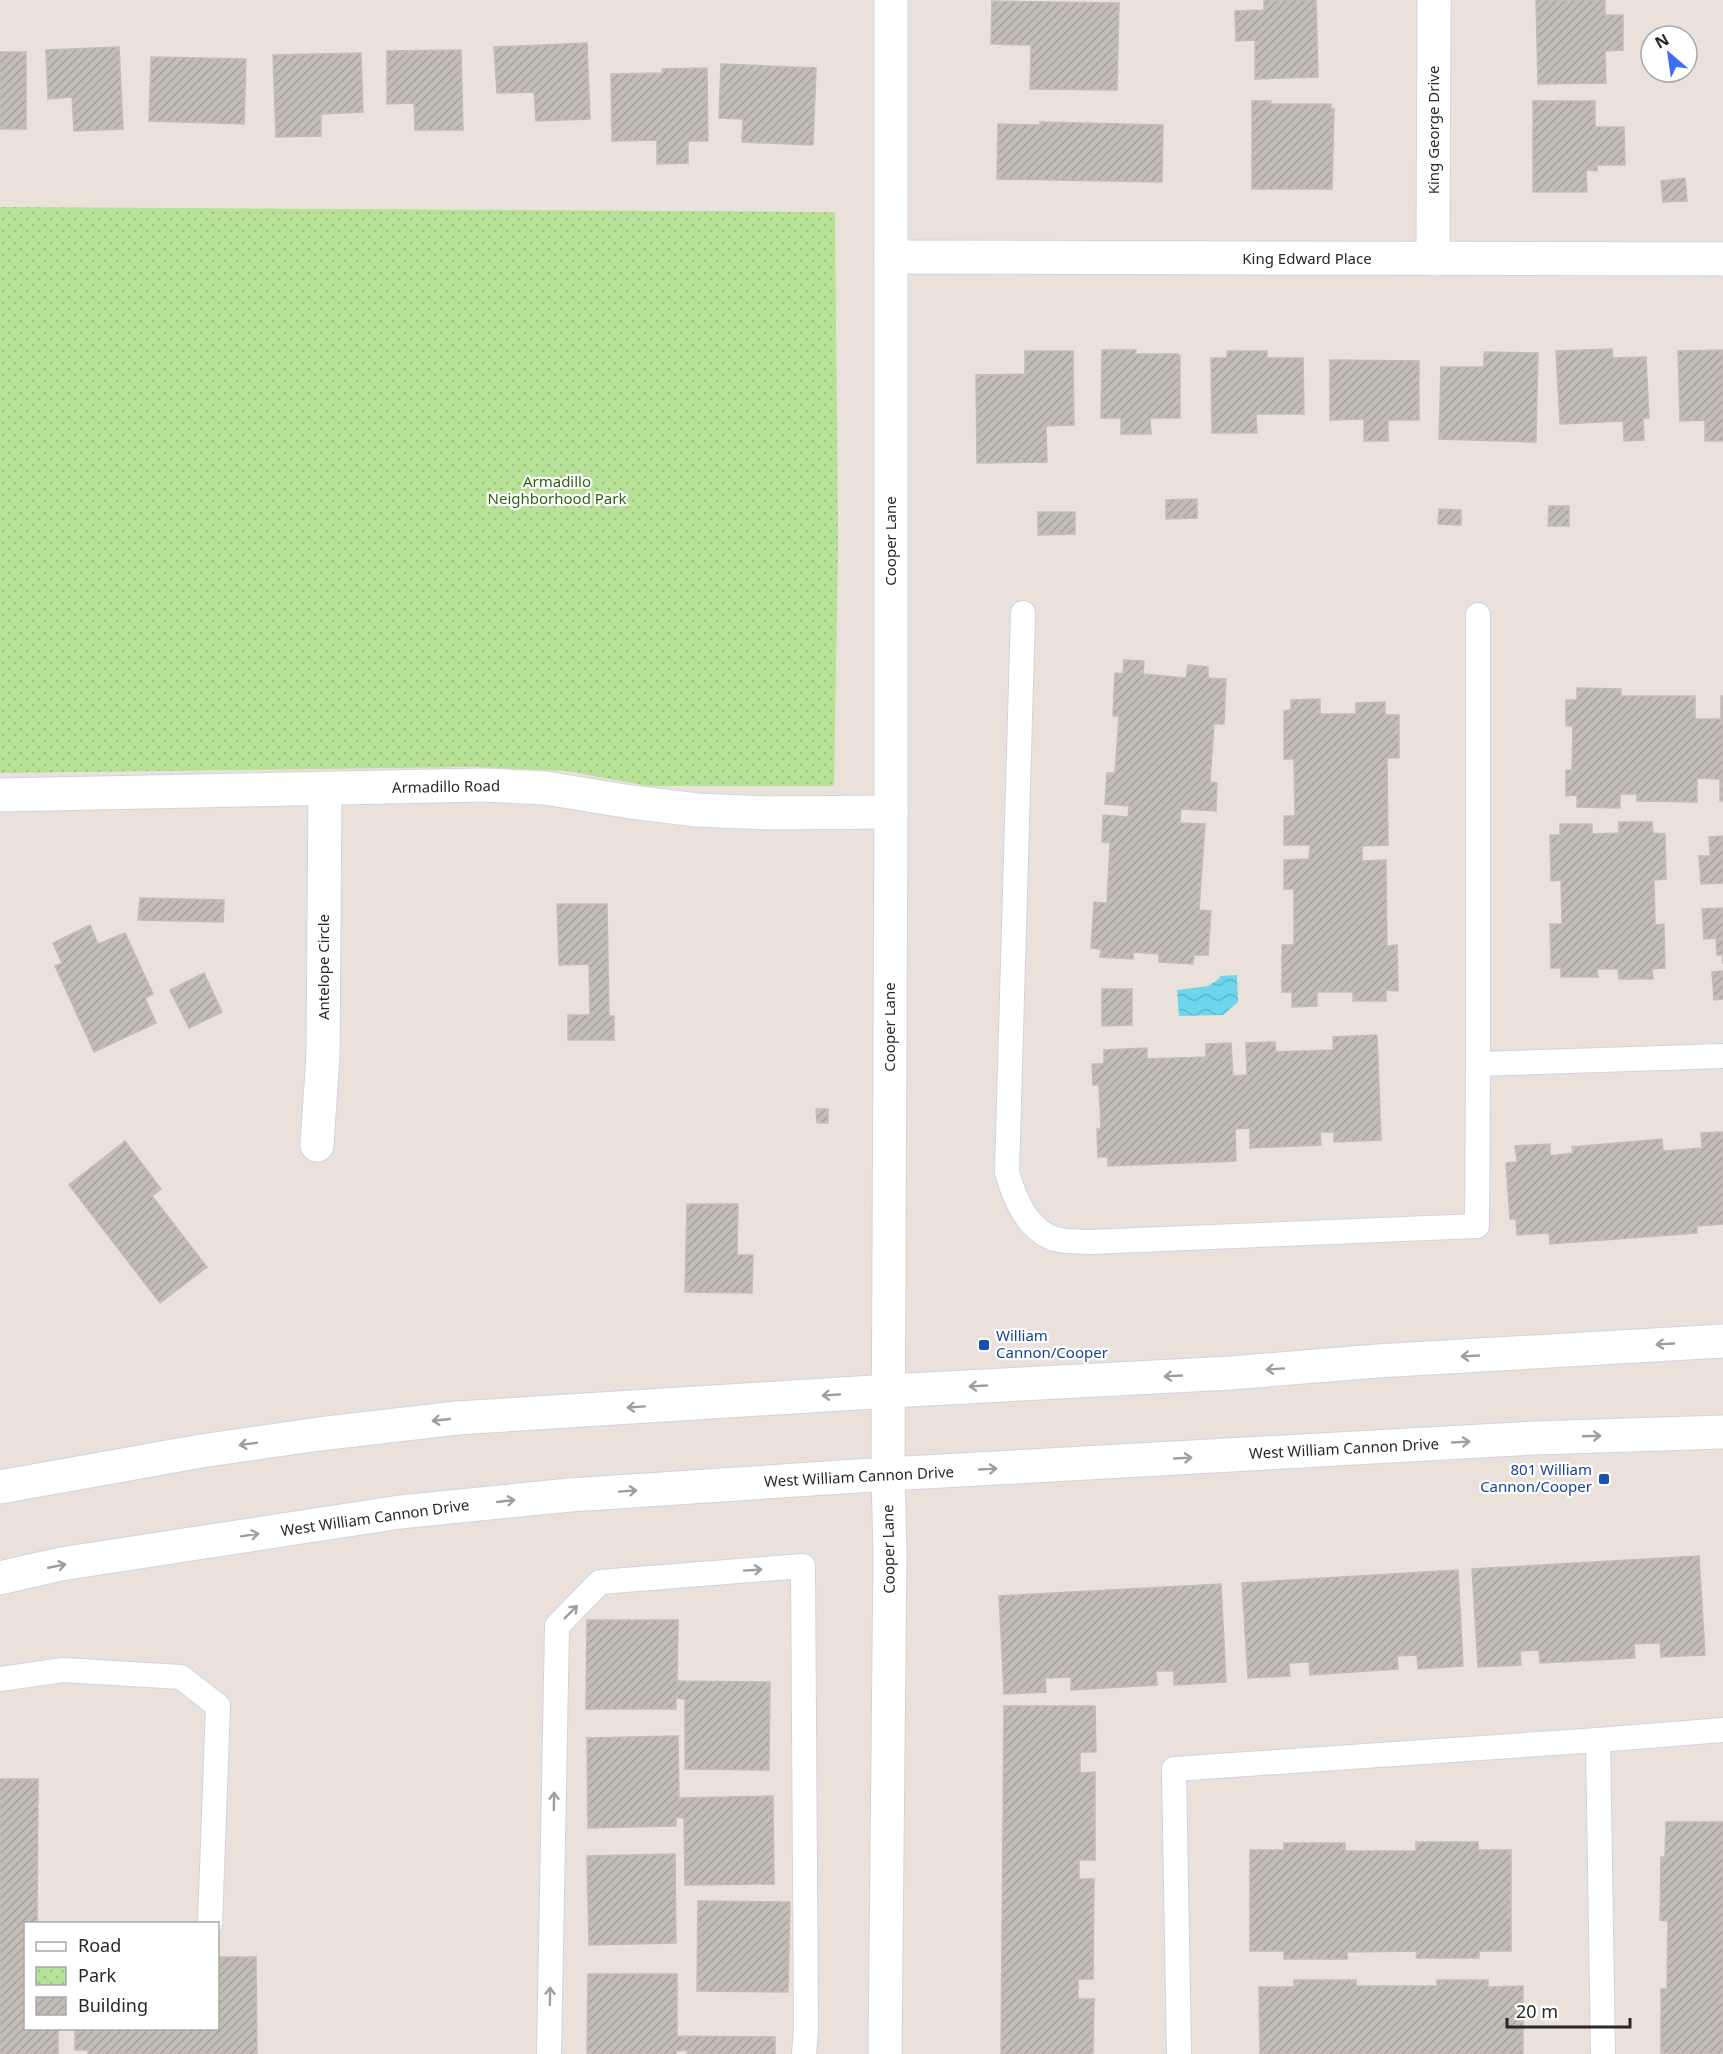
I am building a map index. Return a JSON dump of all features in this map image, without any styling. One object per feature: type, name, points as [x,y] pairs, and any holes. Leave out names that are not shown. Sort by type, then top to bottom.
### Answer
[{"type":"street","name":"Cooper Lane","points":[[885,2054],[890,1552],[888,1474],[891,0]]},
{"type":"street","name":"King George Drive","points":[[1433,259],[1434,0]]},
{"type":"street","name":"King Edward Place","points":[[891,257],[1723,259]]},
{"type":"street","name":"Armadillo Road","points":[[0,795],[483,785],[545,788],[697,810],[771,813],[891,812]]},
{"type":"street","name":"Antelope Circle","points":[[317,1145],[323,1054],[325,789]]},
{"type":"street","points":[[0,1487],[213,1449],[457,1418],[889,1391],[1231,1373],[1377,1361],[1723,1341]]},
{"type":"street","name":"West William Cannon Drive","points":[[0,1578],[73,1563],[400,1512],[570,1495],[888,1474],[1522,1439],[1723,1432]]},
{"type":"lane","points":[[1023,614],[1007,1172],[1012,1191],[1033,1225],[1055,1239],[1089,1242],[1477,1226],[1478,615]]},
{"type":"lane","points":[[1478,1064],[1723,1056]]},
{"type":"lane","points":[[549,2054],[557,1626],[600,1582],[803,1566],[806,2029],[804,2054]]},
{"type":"lane","points":[[0,1679],[63,1670],[181,1677],[218,1706],[210,1922]]},
{"type":"lane","points":[[1179,2054],[1174,1769],[1723,1730]]},
{"type":"lane","points":[[1598,1740],[1603,2054]]},
{"type":"green space","name":"Armadillo Neighborhood Park","points":[[0,207],[835,212],[838,544],[834,786],[648,786],[567,771],[477,767],[0,773]]},
{"type":"water","points":[[1237,975],[1238,1002],[1223,1015],[1179,1016],[1177,990],[1208,986],[1220,976]]},
{"type":"building","points":[[1264,0],[1316,0],[1318,77],[1255,79],[1255,40],[1236,41],[1235,11],[1264,10]]},
{"type":"building","points":[[1536,0],[1605,0],[1605,15],[1623,15],[1623,50],[1605,51],[1606,83],[1538,84]]},
{"type":"building","points":[[992,1],[1119,3],[1117,90],[1030,89],[1031,45],[991,44]]},
{"type":"building","points":[[587,43],[590,119],[536,121],[534,92],[497,93],[494,47]]},
{"type":"building","points":[[119,47],[123,129],[74,131],[72,97],[48,99],[46,50]]},
{"type":"building","points":[[461,50],[463,130],[415,130],[414,103],[387,104],[387,51]]},
{"type":"building","points":[[0,52],[26,52],[26,129],[0,129]]},
{"type":"building","points":[[361,53],[363,112],[321,114],[321,136],[276,137],[273,55]]},
{"type":"building","points":[[151,57],[246,59],[244,124],[149,121]]},
{"type":"building","points":[[721,64],[816,68],[813,145],[742,142],[743,119],[719,118]]},
{"type":"building","points":[[707,68],[708,141],[688,141],[688,163],[657,164],[657,140],[612,141],[611,74],[663,73],[662,69]]},
{"type":"building","points":[[1252,101],[1271,101],[1270,104],[1331,104],[1331,109],[1334,109],[1332,189],[1252,189]]},
{"type":"building","points":[[1533,101],[1595,101],[1595,127],[1624,127],[1625,165],[1597,165],[1597,171],[1586,170],[1587,192],[1533,192]]},
{"type":"building","points":[[1040,122],[1163,125],[1162,182],[997,179],[998,124],[1040,125]]},
{"type":"building","points":[[1685,178],[1687,201],[1663,202],[1661,181]]},
{"type":"building","points":[[1612,349],[1613,358],[1646,357],[1649,418],[1643,418],[1644,440],[1624,441],[1623,421],[1560,424],[1556,351]]},
{"type":"building","points":[[1102,350],[1136,350],[1135,354],[1178,354],[1180,356],[1180,418],[1150,418],[1151,434],[1121,434],[1121,418],[1101,418]]},
{"type":"building","points":[[1723,350],[1723,441],[1705,441],[1705,420],[1680,421],[1678,351]]},
{"type":"building","points":[[1025,351],[1073,351],[1074,425],[1046,426],[1047,462],[977,463],[976,375],[1025,374]]},
{"type":"building","points":[[1227,351],[1267,351],[1267,358],[1303,358],[1304,414],[1256,414],[1257,433],[1212,433],[1211,358],[1227,358]]},
{"type":"building","points":[[1484,352],[1538,353],[1536,442],[1439,439],[1441,367],[1484,367]]},
{"type":"building","points":[[1330,360],[1419,361],[1419,420],[1388,420],[1388,441],[1364,441],[1364,419],[1330,420]]},
{"type":"building","points":[[1197,499],[1197,518],[1166,519],[1166,500]]},
{"type":"building","points":[[1549,506],[1569,506],[1569,526],[1548,526]]},
{"type":"building","points":[[1439,509],[1461,510],[1461,525],[1438,524]]},
{"type":"building","points":[[1038,512],[1075,512],[1075,534],[1038,535]]},
{"type":"building","points":[[1124,660],[1144,661],[1143,674],[1186,678],[1188,665],[1208,667],[1208,678],[1226,679],[1224,724],[1214,724],[1210,782],[1217,783],[1216,811],[1181,809],[1180,823],[1205,824],[1199,910],[1211,911],[1208,955],[1194,955],[1193,964],[1159,962],[1159,954],[1133,952],[1133,959],[1100,957],[1101,949],[1091,948],[1094,902],[1107,903],[1110,843],[1102,842],[1103,815],[1128,817],[1129,806],[1105,804],[1107,773],[1115,773],[1119,716],[1113,716],[1115,673],[1123,674]]},
{"type":"building","points":[[1577,688],[1621,689],[1621,696],[1695,696],[1695,719],[1721,719],[1721,696],[1723,696],[1723,801],[1720,801],[1720,779],[1697,778],[1697,802],[1637,801],[1637,794],[1620,794],[1620,808],[1577,807],[1577,795],[1566,796],[1566,770],[1572,770],[1573,726],[1566,726],[1566,700],[1577,700]]},
{"type":"building","points":[[1320,699],[1320,714],[1356,714],[1356,703],[1385,702],[1385,715],[1399,715],[1399,758],[1387,758],[1388,845],[1362,846],[1362,861],[1386,860],[1387,946],[1397,945],[1398,991],[1386,990],[1386,1001],[1353,1001],[1353,992],[1317,992],[1317,1006],[1292,1007],[1292,992],[1282,992],[1282,945],[1294,945],[1294,889],[1284,889],[1284,860],[1309,859],[1310,845],[1284,845],[1284,816],[1295,816],[1294,759],[1284,759],[1284,711],[1291,710],[1291,700]]},
{"type":"building","points":[[1619,822],[1652,822],[1653,833],[1665,834],[1666,879],[1654,880],[1655,925],[1664,924],[1665,968],[1652,969],[1653,979],[1619,979],[1618,969],[1597,969],[1598,977],[1561,977],[1561,968],[1551,968],[1550,924],[1562,924],[1561,880],[1551,881],[1550,835],[1560,835],[1560,824],[1592,824],[1592,834],[1619,833]]},
{"type":"building","points":[[1723,836],[1723,883],[1701,884],[1699,856],[1710,856],[1709,837]]},
{"type":"building","points":[[140,898],[224,900],[223,922],[138,920]]},
{"type":"building","points":[[557,904],[607,904],[609,1016],[614,1016],[614,1040],[568,1040],[568,1015],[590,1015],[589,964],[559,965]]},
{"type":"building","points":[[1723,908],[1723,964],[1722,955],[1717,955],[1716,938],[1704,939],[1702,909]]},
{"type":"building","points":[[90,925],[98,944],[125,933],[153,994],[145,998],[156,1023],[94,1052],[55,966],[62,963],[53,943]]},
{"type":"building","points":[[1723,971],[1723,999],[1714,1000],[1712,972]]},
{"type":"building","points":[[204,973],[222,1012],[189,1028],[170,990]]},
{"type":"building","points":[[1102,989],[1132,989],[1132,1025],[1102,1026]]},
{"type":"building","points":[[1377,1035],[1381,1140],[1334,1142],[1334,1132],[1320,1132],[1321,1145],[1250,1148],[1250,1128],[1235,1129],[1236,1161],[1108,1166],[1108,1157],[1098,1157],[1097,1129],[1101,1129],[1099,1085],[1093,1085],[1092,1064],[1104,1064],[1104,1050],[1147,1048],[1147,1059],[1206,1057],[1206,1044],[1231,1043],[1233,1076],[1247,1075],[1246,1043],[1275,1042],[1276,1052],[1333,1050],[1333,1037]]},
{"type":"building","points":[[816,1109],[828,1109],[828,1123],[817,1123]]},
{"type":"building","points":[[1723,1132],[1723,1224],[1697,1226],[1697,1233],[1550,1244],[1549,1233],[1517,1235],[1516,1219],[1510,1219],[1506,1163],[1517,1162],[1515,1146],[1550,1144],[1550,1156],[1573,1153],[1572,1147],[1662,1139],[1663,1151],[1665,1151],[1702,1148],[1701,1133]]},
{"type":"building","points":[[125,1141],[161,1189],[152,1196],[207,1267],[160,1303],[69,1185]]},
{"type":"building","points":[[687,1204],[738,1204],[737,1255],[753,1255],[752,1293],[685,1292]]},
{"type":"building","points":[[1699,1556],[1705,1655],[1661,1657],[1660,1643],[1634,1644],[1635,1658],[1540,1663],[1539,1650],[1520,1651],[1521,1665],[1478,1667],[1472,1569]]},
{"type":"building","points":[[1458,1570],[1463,1666],[1418,1669],[1417,1655],[1397,1656],[1398,1669],[1310,1675],[1309,1662],[1289,1663],[1290,1676],[1248,1678],[1242,1583]]},
{"type":"building","points":[[1221,1584],[1226,1682],[1174,1685],[1174,1671],[1156,1671],[1157,1685],[1071,1690],[1071,1677],[1045,1678],[1046,1692],[1004,1694],[999,1596]]},
{"type":"building","points":[[587,1620],[678,1620],[677,1681],[770,1682],[769,1770],[685,1769],[685,1699],[676,1698],[676,1709],[586,1709]]},
{"type":"building","points":[[1004,1706],[1095,1706],[1096,1752],[1080,1752],[1080,1773],[1095,1772],[1095,1860],[1079,1860],[1079,1879],[1094,1879],[1093,1979],[1078,1979],[1078,1999],[1094,1999],[1093,2054],[1001,2054]]},
{"type":"building","points":[[678,1736],[679,1798],[773,1796],[774,1884],[685,1885],[684,1818],[676,1817],[676,1826],[588,1828],[587,1738]]},
{"type":"building","points":[[0,1779],[38,1779],[37,1922],[24,1922],[24,2030],[58,2030],[58,2054],[0,2054]]},
{"type":"building","points":[[1666,1822],[1723,1822],[1723,2054],[1661,2053],[1661,1989],[1667,1989],[1668,1921],[1660,1920],[1661,1857],[1665,1857]]},
{"type":"building","points":[[1416,1842],[1478,1842],[1478,1850],[1511,1850],[1511,1951],[1479,1951],[1479,1958],[1416,1958],[1417,1951],[1347,1952],[1347,1959],[1284,1959],[1284,1951],[1250,1951],[1250,1850],[1284,1850],[1284,1843],[1345,1843],[1345,1851],[1416,1851]]},
{"type":"building","points":[[675,1854],[676,1943],[589,1945],[587,1856]]},
{"type":"building","points":[[698,1901],[790,1902],[788,1992],[697,1991]]},
{"type":"building","points":[[219,1957],[256,1957],[257,2054],[88,2054],[88,2050],[75,2050],[75,2030],[219,2030]]},
{"type":"building","points":[[588,1974],[677,1974],[677,2036],[775,2037],[775,2054],[687,2054],[687,2050],[676,2051],[676,2054],[587,2054]]},
{"type":"building","points":[[1294,1980],[1356,1980],[1356,1986],[1437,1986],[1437,1980],[1488,1980],[1488,1987],[1523,1986],[1523,2054],[1260,2054],[1259,1987],[1294,1987]]},
{"type":"place","name":"William Cannon/Cooper","points":[[984,1345]]},
{"type":"place","name":"801 William Cannon/Cooper","points":[[1604,1479]]}]
